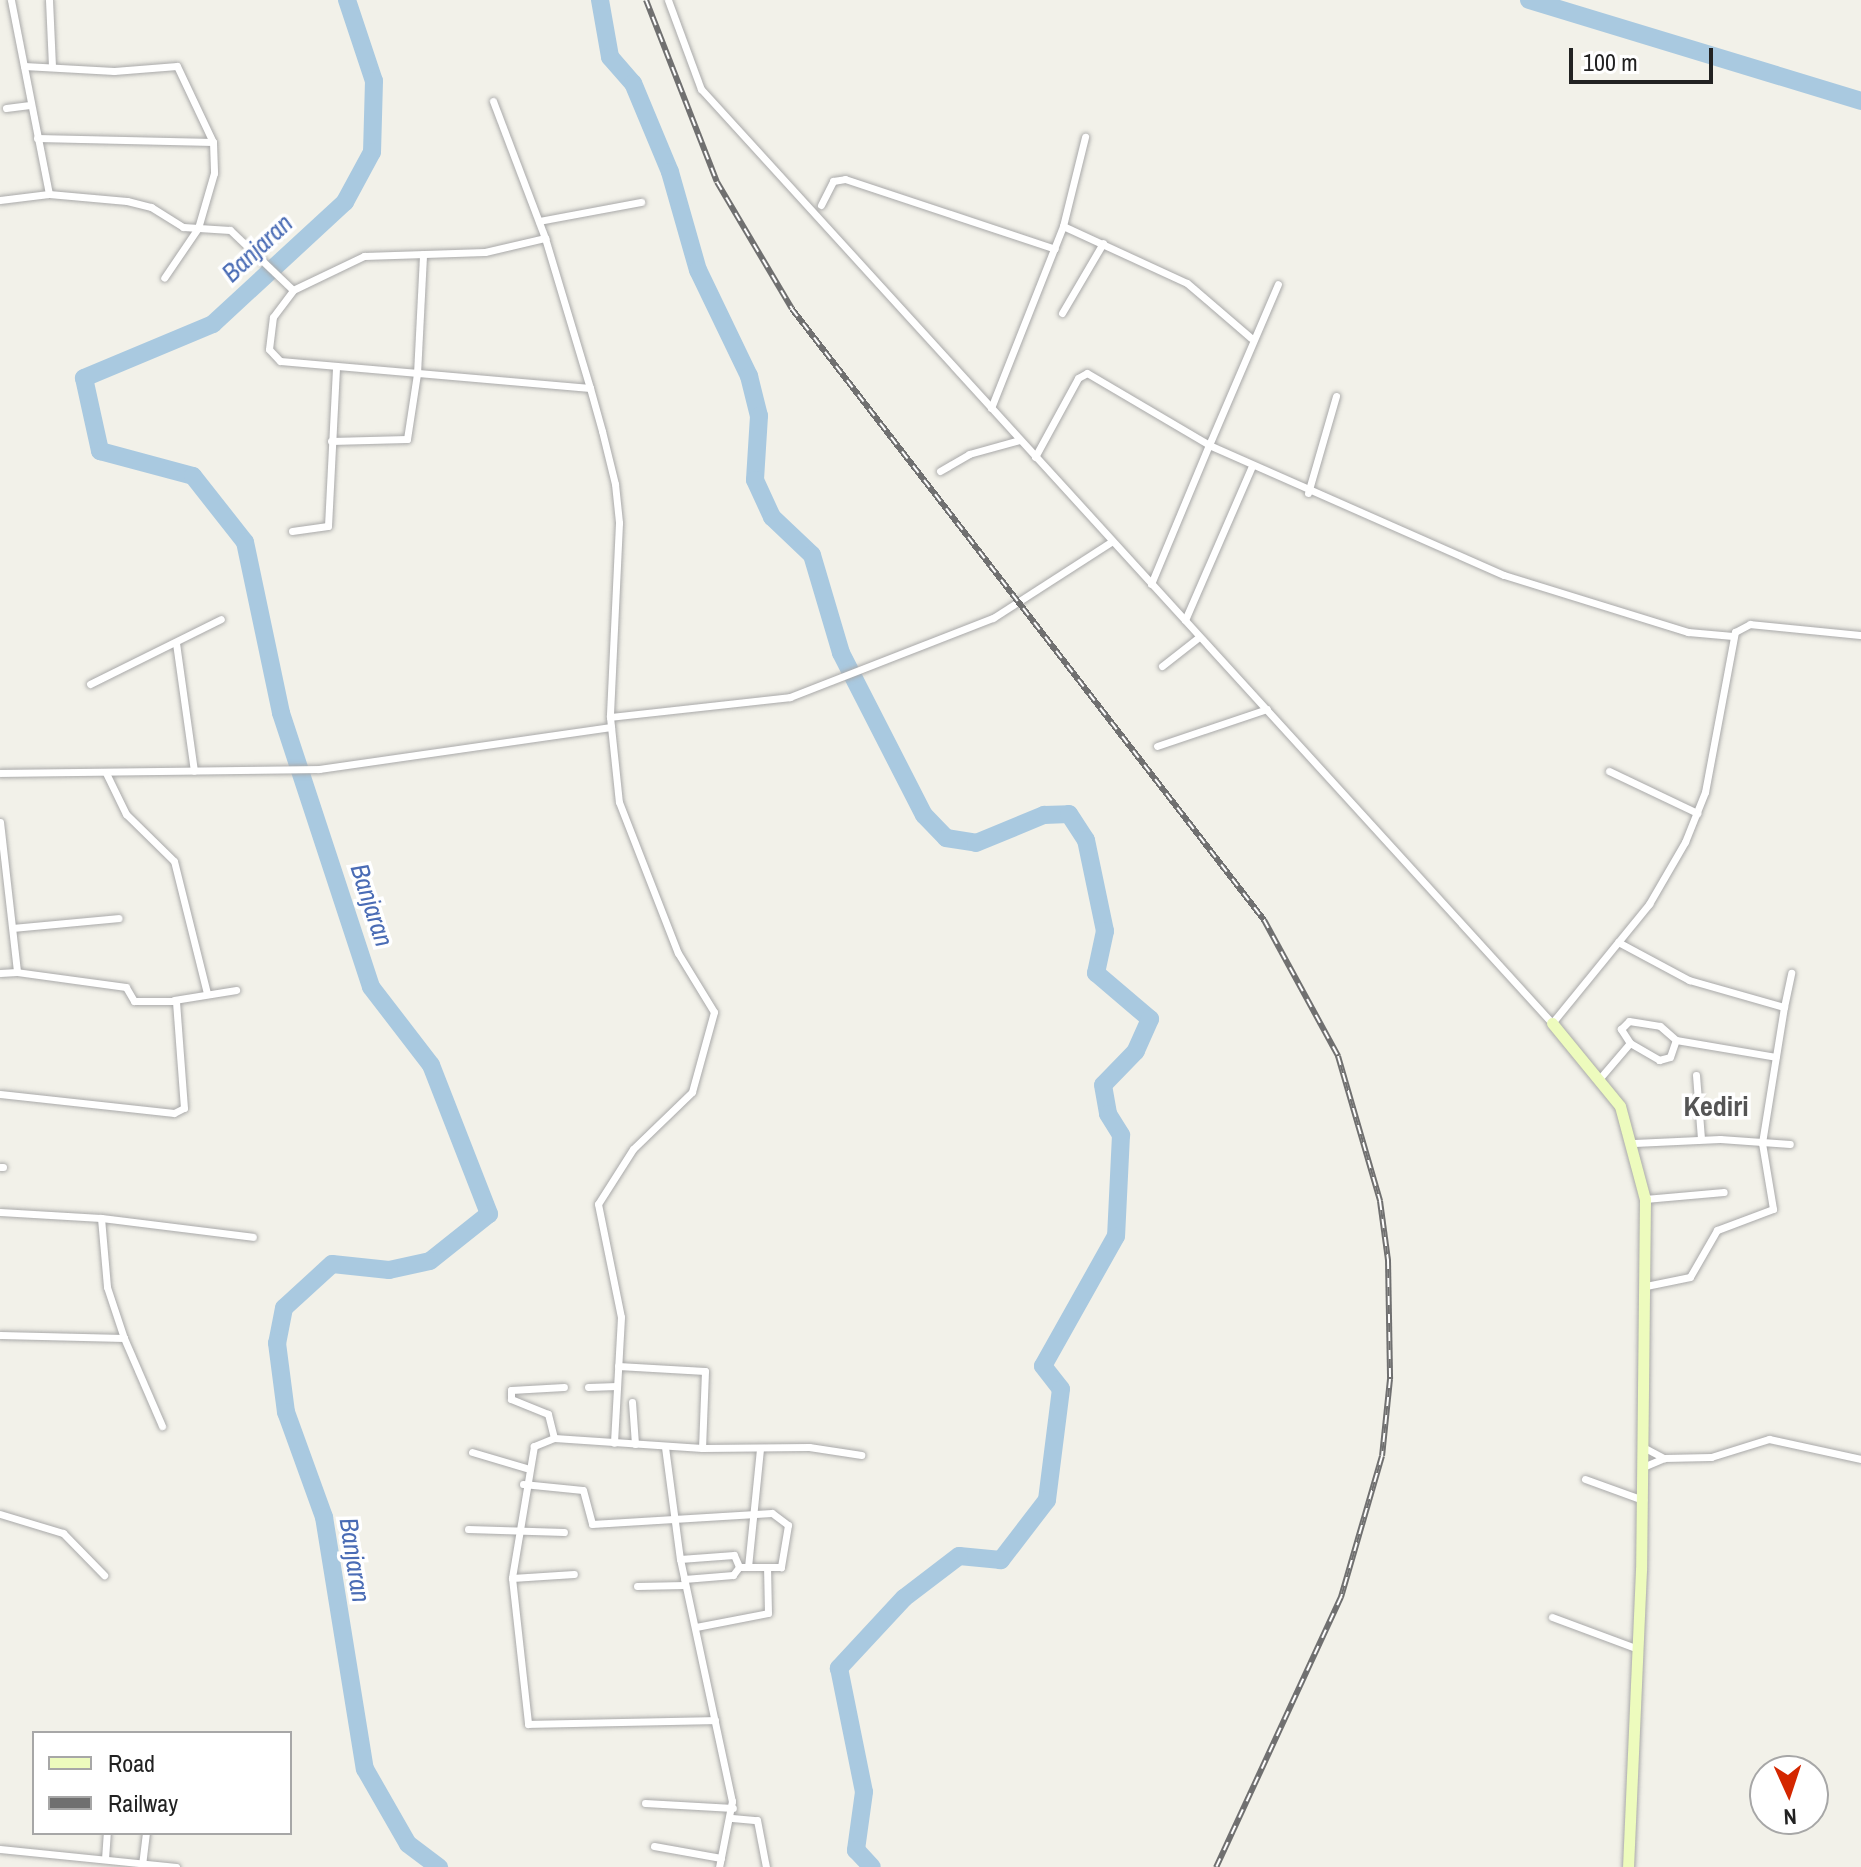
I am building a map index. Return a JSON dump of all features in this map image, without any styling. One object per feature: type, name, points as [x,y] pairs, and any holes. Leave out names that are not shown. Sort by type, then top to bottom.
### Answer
[{"type":"street","points":[[11,0],[49,194]]},
{"type":"street","points":[[49,0],[52,66]]},
{"type":"street","points":[[668,0],[701,89],[1552,1023],[1620,1106],[1634,1143],[1645,1199],[1646,1286],[1643,1500],[1628,1867]]},
{"type":"street","points":[[24,66],[114,71],[174,65],[213,142],[214,173],[198,228],[164,278]]},
{"type":"street","points":[[493,101],[545,238],[590,388],[619,523],[610,717],[616,787],[635,851],[678,953],[714,1012],[692,1092],[633,1149],[598,1204],[621,1317],[614,1443]]},
{"type":"street","points":[[6,108],[30,105]]},
{"type":"street","points":[[991,408],[1063,226],[1085,137]]},
{"type":"street","points":[[37,138],[213,142]]},
{"type":"street","points":[[821,205],[833,181],[845,179],[949,219],[1055,249]]},
{"type":"street","points":[[0,200],[49,194],[151,207],[183,227],[230,230],[290,287]]},
{"type":"street","points":[[539,221],[641,202]]},
{"type":"street","points":[[1063,226],[1187,283],[1251,338]]},
{"type":"street","points":[[545,238],[485,252],[364,256],[290,287],[273,317],[270,353],[280,361],[590,388]]},
{"type":"street","points":[[1062,313],[1103,243]]},
{"type":"street","points":[[331,441],[405,441],[417,374],[423,254]]},
{"type":"street","points":[[1151,584],[1251,338],[1278,284]]},
{"type":"street","points":[[292,531],[328,526],[336,367]]},
{"type":"street","points":[[1035,457],[1078,378],[1087,373],[1251,468],[1504,575],[1688,632],[1733,636],[1750,624],[1861,635]]},
{"type":"street","points":[[1308,493],[1336,396]]},
{"type":"street","points":[[940,471],[969,454],[1019,440]]},
{"type":"street","points":[[1185,620],[1251,468]]},
{"type":"street","points":[[610,717],[781,699],[993,618],[1111,542]]},
{"type":"street","points":[[90,684],[221,619]]},
{"type":"street","points":[[1552,1023],[1662,885],[1697,813],[1719,733],[1733,636]]},
{"type":"street","points":[[1162,666],[1199,637]]},
{"type":"street","points":[[176,643],[194,771]]},
{"type":"street","points":[[1157,746],[1267,709]]},
{"type":"street","points":[[0,773],[276,772],[319,769],[611,727]]},
{"type":"street","points":[[1609,771],[1697,813]]},
{"type":"street","points":[[106,773],[126,814],[174,861],[207,993]]},
{"type":"street","points":[[0,822],[17,972]]},
{"type":"street","points":[[13,928],[119,918]]},
{"type":"street","points":[[1618,942],[1689,980],[1784,1007]]},
{"type":"street","points":[[0,973],[17,972],[126,987],[134,1001],[174,1000],[236,990]]},
{"type":"street","points":[[1646,1286],[1686,1280],[1717,1230],[1773,1209],[1762,1143],[1791,973]]},
{"type":"street","points":[[0,1094],[181,1112],[180,1008],[174,1000]]},
{"type":"street","points":[[1676,1040],[1665,1060],[1630,1043],[1621,1029],[1629,1021],[1660,1026],[1676,1040],[1776,1057]]},
{"type":"street","points":[[1600,1078],[1630,1043]]},
{"type":"street","points":[[1696,1075],[1701,1139]]},
{"type":"street","points":[[1634,1143],[1701,1139],[1790,1144]]},
{"type":"street","points":[[1645,1199],[1724,1192]]},
{"type":"street","points":[[0,1212],[101,1218],[253,1237]]},
{"type":"street","points":[[101,1218],[107,1287],[124,1338],[162,1426]]},
{"type":"street","points":[[0,1335],[124,1338]]},
{"type":"street","points":[[618,1366],[705,1371],[702,1448]]},
{"type":"street","points":[[588,1387],[617,1386]]},
{"type":"street","points":[[554,1438],[548,1414],[511,1399],[511,1390],[564,1387]]},
{"type":"street","points":[[632,1402],[635,1444]]},
{"type":"street","points":[[715,1720],[531,1727],[512,1578],[523,1484],[534,1446],[554,1438],[665,1447],[809,1447],[861,1455]]},
{"type":"street","points":[[1643,1467],[1664,1458],[1711,1457],[1769,1439],[1861,1459]]},
{"type":"street","points":[[654,1846],[720,1862],[733,1808],[684,1582],[665,1447]]},
{"type":"street","points":[[1643,1447],[1664,1458]]},
{"type":"street","points":[[743,1567],[755,1513],[760,1449]]},
{"type":"street","points":[[472,1452],[526,1468]]},
{"type":"street","points":[[1585,1479],[1643,1500]]},
{"type":"street","points":[[523,1484],[583,1490],[592,1524],[772,1513],[788,1525],[782,1565],[743,1567],[733,1575],[637,1586]]},
{"type":"street","points":[[0,1514],[63,1533],[104,1575]]},
{"type":"street","points":[[468,1529],[564,1532]]},
{"type":"street","points":[[680,1559],[734,1555],[743,1567]]},
{"type":"street","points":[[696,1627],[766,1615],[767,1567]]},
{"type":"street","points":[[512,1578],[574,1574]]},
{"type":"street","points":[[1552,1617],[1638,1649]]},
{"type":"street","points":[[645,1803],[733,1808]]},
{"type":"street","points":[[732,1818],[757,1820],[766,1867]]},
{"type":"street","points":[[105,1859],[107,1835]]},
{"type":"street","points":[[142,1865],[146,1835]]},
{"type":"street","points":[[0,1849],[176,1867]]},
{"type":"waterway","name":"Banjaran","points":[[347,0],[374,81],[372,152],[345,202],[213,324],[84,378],[100,451],[193,476],[245,542],[281,713],[371,987],[431,1065],[489,1214],[430,1261],[389,1270],[332,1264],[284,1308],[277,1343],[286,1412],[324,1517],[365,1769],[408,1844],[439,1867]]},
{"type":"waterway","points":[[600,0],[610,57],[633,83],[670,172],[698,270],[749,376],[759,416],[755,480],[772,517],[812,555],[841,653],[924,815],[946,838],[976,843],[1044,815],[1069,814],[1086,840],[1105,931],[1096,973],[1150,1019],[1136,1051],[1103,1085],[1108,1114],[1121,1135],[1116,1236],[1043,1366],[1061,1389],[1047,1500],[1001,1560],[959,1556],[904,1598],[839,1668],[864,1792],[856,1850],[872,1867]]},
{"type":"waterway","points":[[1529,0],[1861,101]]},
{"type":"railway","points":[[646,0],[717,182],[792,309],[1264,920],[1338,1056],[1380,1201],[1388,1260],[1390,1379],[1382,1456],[1341,1597],[1216,1867]]},
{"type":"district","name":"Kediri","points":[[1716,1106]]}]
